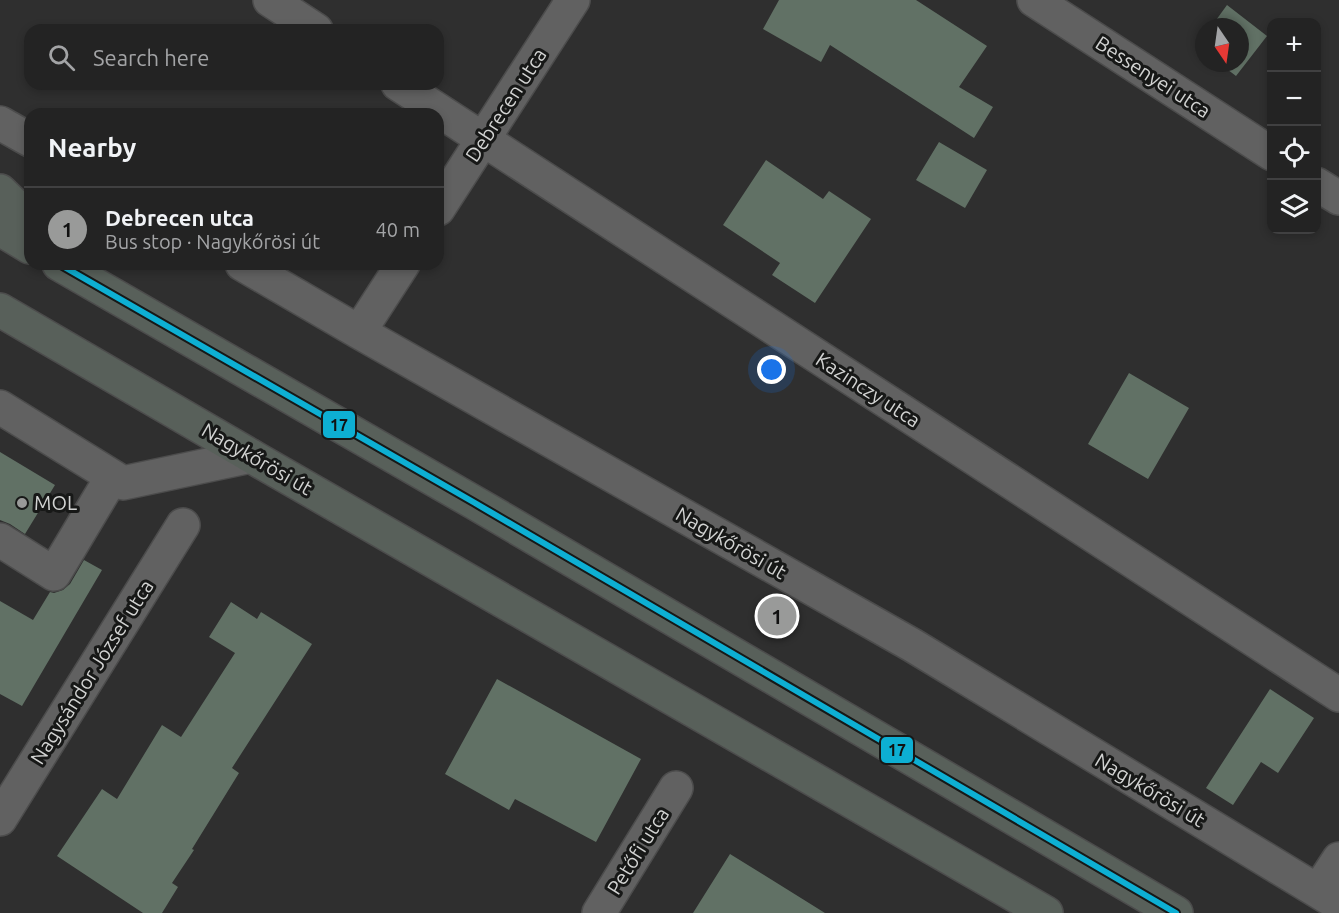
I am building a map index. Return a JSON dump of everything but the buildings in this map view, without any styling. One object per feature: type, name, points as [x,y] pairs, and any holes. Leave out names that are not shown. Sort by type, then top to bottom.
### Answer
[{"type":"main road","points":[[0,191],[24,214]]},
{"type":"main road","points":[[0,229],[24,243]]},
{"type":"main road","points":[[69,270],[485,509],[1176,913]]},
{"type":"main road","points":[[81,270],[99,288]]},
{"type":"main road","name":"Nagykőrösi út","points":[[0,310],[1046,913]]},
{"type":"street","points":[[270,0],[307,24]]},
{"type":"street","name":"Debrecen utca","points":[[444,200],[573,0]]},
{"type":"street","name":"Bessenyei utca","points":[[1034,0],[1267,151]]},
{"type":"street","name":"Kazinczy utca","points":[[407,90],[434,108]]},
{"type":"street","name":"Kazinczy utca","points":[[444,114],[1339,695]]},
{"type":"street","points":[[0,123],[24,137]]},
{"type":"street","points":[[1321,187],[1339,198]]},
{"type":"street","name":"Nagykőrösi út","points":[[252,270],[912,645],[1328,897]]},
{"type":"street","points":[[358,332],[398,270]]},
{"type":"street","points":[[0,407],[123,483],[251,456]]},
{"type":"street","points":[[0,540],[54,574],[112,477]]},
{"type":"street","name":"Nagysándor József utca","points":[[0,819],[183,525]]},
{"type":"street","name":"Petőfi utca","points":[[599,913],[676,788]]},
{"type":"street","points":[[1328,897],[1339,859]]},
{"type":"transit line","name":"17","points":[[69,270],[475,503],[1176,913]]},
{"type":"place","name":"MOL","points":[[22,503]]},
{"type":"place","name":"Debrecen utca","points":[[777,616]]}]
